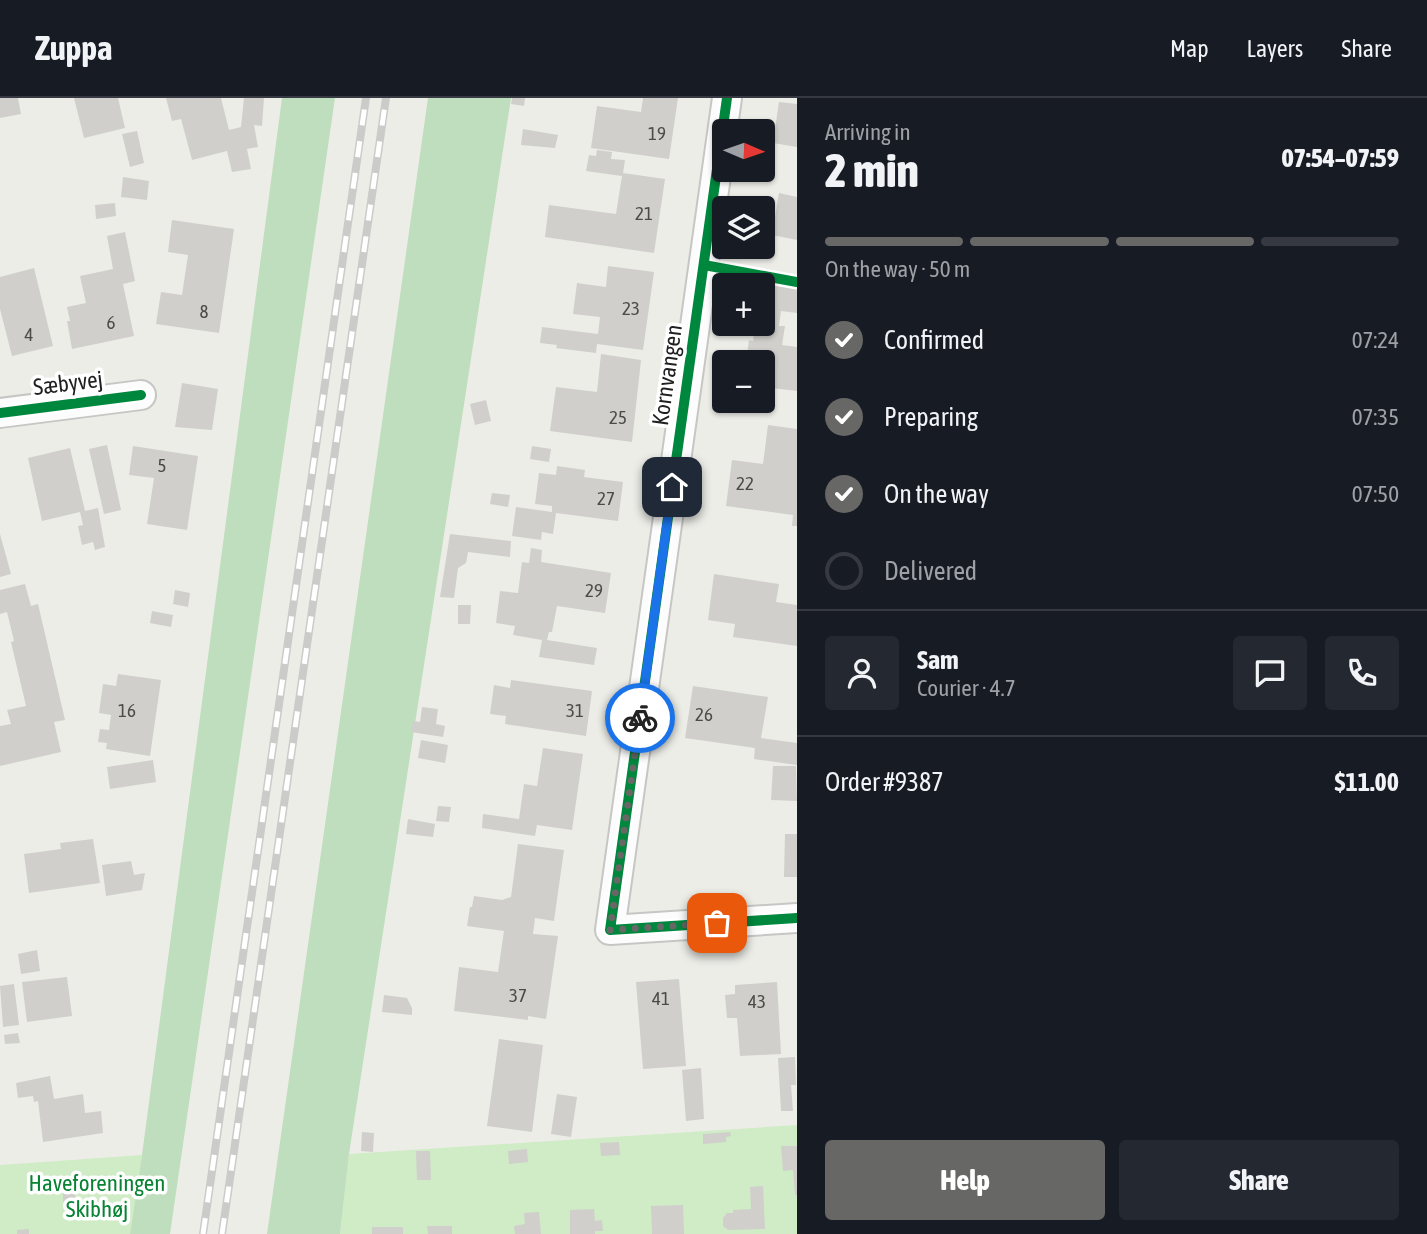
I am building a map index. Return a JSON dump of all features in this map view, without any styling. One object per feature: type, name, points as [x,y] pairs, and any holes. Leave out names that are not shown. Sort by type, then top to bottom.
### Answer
[{"type":"street","name":"Kornvangen","points":[[727,98],[610,930],[797,918]]},
{"type":"street","name":"Sæbyvej","points":[[0,413],[141,395]]},
{"type":"green space","points":[[282,98],[335,98],[170,1234],[130,1234],[142,1155]]},
{"type":"green space","points":[[428,98],[511,98],[349,1154],[340,1234],[267,1234]]},
{"type":"green space","points":[[797,1125],[797,1234],[340,1234],[349,1154]]},
{"type":"green space","name":"Haveforeningen Skibhøj","points":[[142,1155],[130,1234],[0,1234],[0,1165]]},
{"type":"building","points":[[0,98],[18,98],[21,114],[0,118]]},
{"type":"building","points":[[74,98],[118,98],[125,128],[84,138]]},
{"type":"building","points":[[166,98],[221,98],[229,130],[241,127],[244,98],[264,98],[262,126],[254,125],[258,147],[247,149],[251,169],[232,172],[227,151],[192,160],[181,119],[172,121]]},
{"type":"building","points":[[512,98],[525,98],[524,106],[511,104]]},
{"type":"building","points":[[643,98],[678,98],[669,159],[591,148],[597,106],[641,112]]},
{"type":"building","points":[[779,102],[797,104],[797,147],[775,143]]},
{"type":"building","points":[[523,129],[558,135],[555,148],[521,145]]},
{"type":"building","points":[[137,131],[144,163],[130,167],[122,134]]},
{"type":"building","points":[[597,150],[612,152],[611,159],[625,160],[623,173],[665,179],[654,253],[545,237],[549,205],[616,214],[622,176],[586,171],[589,155],[596,156]]},
{"type":"building","points":[[123,177],[149,181],[147,200],[121,197]]},
{"type":"building","points":[[779,193],[797,197],[797,240],[775,236]]},
{"type":"building","points":[[115,203],[116,216],[96,219],[95,205]]},
{"type":"building","points":[[172,220],[234,229],[219,333],[156,324],[161,292],[182,295],[188,255],[168,252]]},
{"type":"building","points":[[125,232],[135,281],[123,284],[134,336],[72,349],[67,307],[86,303],[80,276],[113,269],[107,236]]},
{"type":"building","points":[[608,266],[654,272],[643,350],[597,344],[596,353],[556,348],[557,345],[540,343],[542,327],[598,334],[600,317],[573,314],[577,283],[606,287]]},
{"type":"building","points":[[34,268],[53,346],[12,356],[0,309],[0,277]]},
{"type":"building","points":[[775,286],[797,289],[797,313],[781,311],[779,326],[785,326],[782,345],[797,347],[797,391],[775,388],[775,350],[748,350],[749,340],[753,341],[754,336],[775,336]]},
{"type":"building","points":[[601,354],[641,360],[632,442],[550,431],[556,387],[597,392]]},
{"type":"building","points":[[182,383],[218,389],[212,430],[175,427]]},
{"type":"building","points":[[486,400],[491,421],[475,425],[470,404]]},
{"type":"building","points":[[768,425],[797,429],[797,526],[792,526],[793,515],[726,506],[732,460],[763,464]]},
{"type":"building","points":[[107,445],[121,510],[104,514],[89,449]]},
{"type":"building","points":[[133,446],[198,456],[187,530],[147,524],[154,478],[129,475]]},
{"type":"building","points":[[532,446],[551,449],[549,462],[530,459]]},
{"type":"building","points":[[70,448],[85,511],[98,508],[105,547],[95,550],[93,542],[82,545],[78,526],[83,525],[80,512],[42,521],[28,458]]},
{"type":"building","points":[[557,466],[585,470],[584,477],[623,482],[618,521],[556,513],[553,534],[542,532],[541,540],[512,536],[516,507],[552,512],[552,506],[535,504],[539,473],[556,475]]},
{"type":"building","points":[[492,493],[510,495],[508,507],[490,504]]},
{"type":"building","points":[[0,534],[11,574],[0,577]]},
{"type":"building","points":[[450,534],[511,541],[510,557],[468,552],[466,563],[458,568],[454,598],[440,597]]},
{"type":"building","points":[[531,548],[542,550],[541,562],[611,573],[605,613],[557,606],[552,632],[549,632],[547,640],[597,648],[594,665],[539,657],[542,640],[513,635],[515,626],[496,623],[500,591],[518,593],[522,562],[529,563]]},
{"type":"building","points":[[714,574],[779,584],[776,602],[797,605],[797,646],[733,637],[735,624],[708,620]]},
{"type":"building","points":[[25,584],[31,606],[38,604],[65,720],[54,722],[61,752],[0,766],[0,726],[11,724],[7,710],[26,706],[7,612],[0,614],[0,590]]},
{"type":"building","points":[[175,590],[190,593],[188,607],[173,604]]},
{"type":"building","points":[[458,605],[471,605],[470,624],[458,624]]},
{"type":"building","points":[[152,611],[173,615],[171,627],[150,623]]},
{"type":"building","points":[[118,674],[161,680],[150,756],[106,749],[107,743],[98,742],[100,729],[109,730],[111,715],[99,713],[103,684],[116,686]]},
{"type":"building","points":[[511,680],[592,691],[586,736],[505,724],[506,716],[490,714],[494,685],[510,688]]},
{"type":"building","points":[[693,686],[768,697],[761,738],[797,743],[797,765],[754,759],[755,748],[685,738]]},
{"type":"building","points":[[422,707],[438,709],[436,724],[445,726],[443,737],[411,732],[413,721],[420,722]]},
{"type":"building","points":[[421,740],[448,745],[445,763],[418,758]]},
{"type":"building","points":[[543,748],[583,754],[572,830],[537,825],[535,836],[482,828],[483,814],[519,819],[524,784],[537,786]]},
{"type":"building","points":[[153,760],[156,782],[110,789],[107,767]]},
{"type":"building","points":[[773,766],[796,766],[797,801],[771,800]]},
{"type":"building","points":[[438,806],[451,807],[449,822],[436,821]]},
{"type":"building","points":[[408,819],[435,824],[433,837],[406,834]]},
{"type":"building","points":[[785,834],[797,834],[797,877],[784,877]]},
{"type":"building","points":[[93,839],[100,883],[29,893],[24,854],[61,849],[60,843]]},
{"type":"building","points":[[518,844],[564,850],[554,921],[535,918],[533,934],[558,936],[546,1019],[528,1016],[528,1020],[454,1011],[459,967],[498,972],[504,931],[467,926],[474,896],[502,900],[511,897]]},
{"type":"building","points":[[131,861],[134,875],[145,873],[142,890],[106,896],[102,865]]},
{"type":"building","points":[[37,950],[40,971],[21,974],[18,954]]},
{"type":"building","points":[[67,977],[72,1016],[27,1022],[22,982]]},
{"type":"building","points":[[679,979],[686,1066],[643,1069],[636,982]]},
{"type":"building","points":[[777,982],[781,1054],[740,1056],[737,1018],[727,1018],[725,995],[735,994],[735,985]]},
{"type":"building","points":[[14,984],[19,1025],[3,1027],[0,986]]},
{"type":"building","points":[[384,995],[407,998],[412,1015],[382,1012]]},
{"type":"building","points":[[18,1033],[20,1043],[5,1044],[4,1035]]},
{"type":"building","points":[[499,1039],[543,1045],[532,1132],[487,1126]]},
{"type":"building","points":[[795,1057],[796,1085],[791,1085],[793,1111],[781,1111],[778,1058]]},
{"type":"building","points":[[701,1068],[704,1119],[686,1121],[682,1070]]},
{"type":"building","points":[[50,1076],[54,1099],[83,1094],[85,1113],[101,1111],[103,1133],[43,1142],[38,1101],[34,1102],[33,1096],[18,1098],[16,1083]]},
{"type":"building","points":[[557,1094],[577,1097],[571,1137],[551,1134]]},
{"type":"building","points":[[362,1132],[374,1133],[373,1152],[361,1151]]},
{"type":"building","points":[[730,1132],[731,1136],[726,1137],[726,1142],[703,1144],[703,1134]]},
{"type":"building","points":[[619,1142],[620,1155],[601,1156],[600,1143]]},
{"type":"building","points":[[781,1146],[797,1146],[797,1195],[793,1170],[783,1171]]},
{"type":"building","points":[[527,1149],[528,1162],[509,1164],[508,1151]]},
{"type":"building","points":[[416,1151],[430,1151],[431,1180],[417,1180]]},
{"type":"building","points":[[63,1184],[76,1184],[75,1203],[63,1202]]},
{"type":"building","points":[[763,1186],[765,1229],[728,1230],[723,1226],[723,1218],[727,1213],[751,1209],[750,1187]]},
{"type":"building","points":[[683,1205],[684,1234],[652,1234],[651,1206]]},
{"type":"building","points":[[594,1209],[595,1221],[602,1220],[603,1231],[595,1231],[595,1234],[570,1234],[570,1210]]},
{"type":"building","points":[[539,1212],[541,1234],[515,1234],[514,1226],[525,1224],[524,1213]]},
{"type":"building","points":[[427,1226],[452,1226],[452,1234],[428,1234]]},
{"type":"building","points":[[372,1227],[403,1227],[403,1234],[372,1234]]},
{"type":"building","points":[[29,1229],[29,1234],[17,1234],[17,1230]]},
{"type":"railway","points":[[203,1234],[366,98]]},
{"type":"railway","points":[[222,1234],[386,98]]},
{"type":"cycle path","points":[[727,98],[610,930],[797,918]]},
{"type":"cycle path","points":[[704,265],[797,282]]},
{"type":"cycle path","points":[[0,413],[141,395]]},
{"type":"way so far","points":[[640,718],[610,930],[717,923]]},
{"type":"route","points":[[640,718],[672,487]]}]
